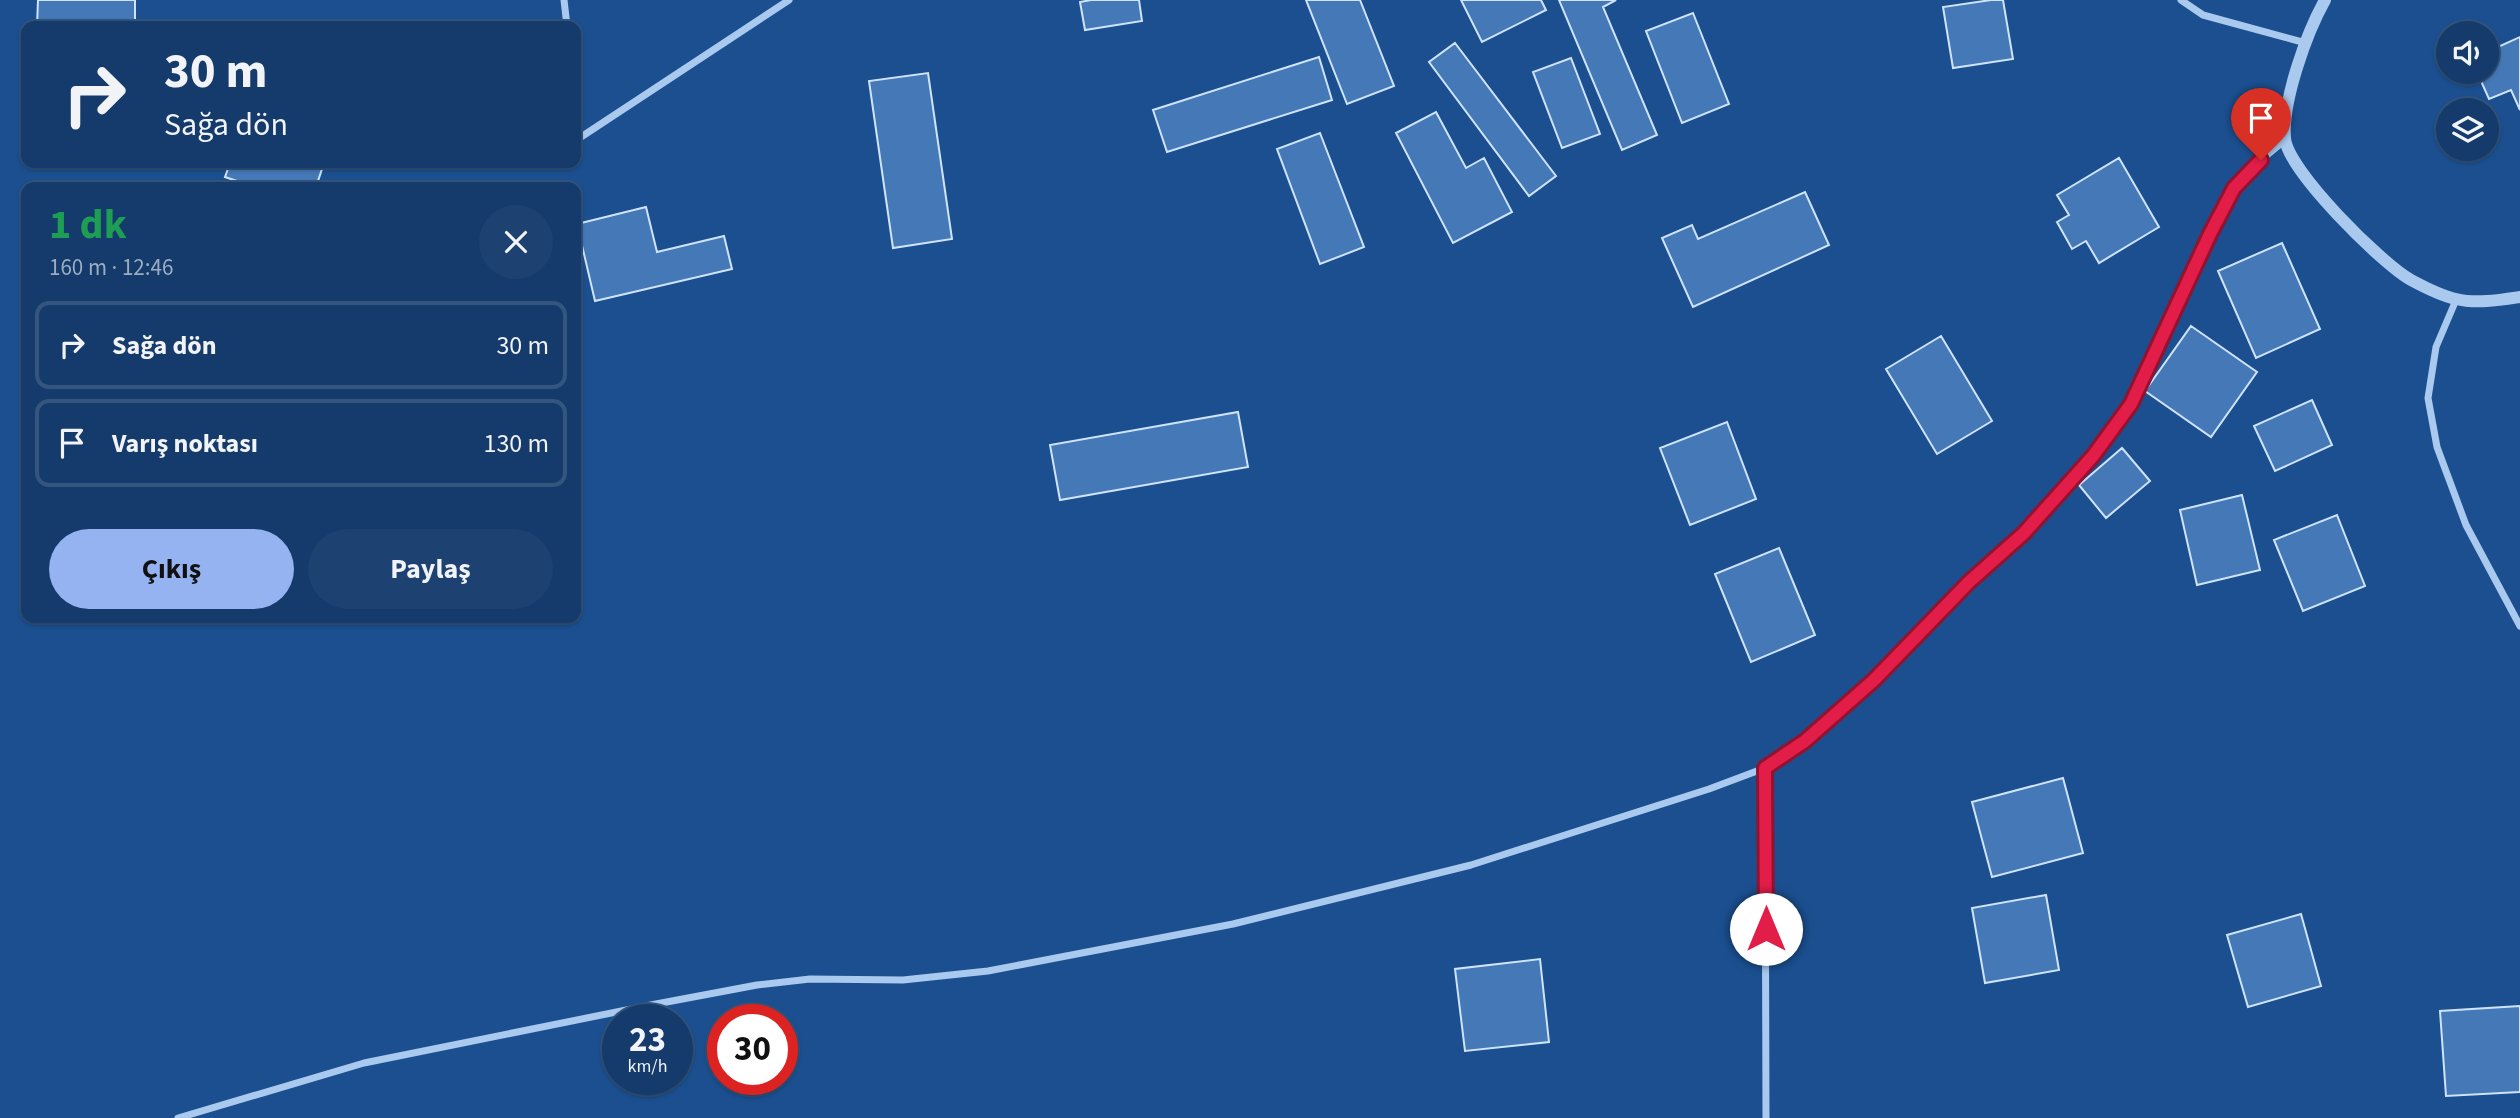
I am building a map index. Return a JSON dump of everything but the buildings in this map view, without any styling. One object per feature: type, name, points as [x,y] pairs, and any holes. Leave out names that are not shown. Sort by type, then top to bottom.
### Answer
[{"type":"street","points":[[564,0],[566,21]]},
{"type":"street","points":[[581,137],[789,0]]},
{"type":"street","points":[[2181,0],[2203,15],[2306,43]]},
{"type":"street","points":[[2325,0],[2315,18],[2288,98],[2284,140],[2299,169],[2370,249],[2411,280],[2456,299],[2495,301],[2520,296]]},
{"type":"street","points":[[178,1118],[364,1063],[757,985],[810,979],[903,980],[988,971],[1233,924],[1471,865],[1709,789],[1765,768],[1805,741],[1874,680],[1969,582],[2024,533],[2093,456],[2131,404],[2234,188],[2284,140]]},
{"type":"street","points":[[2456,299],[2437,346],[2428,398],[2437,447],[2466,525],[2520,626]]},
{"type":"street","points":[[1765,768],[1766,1118]]},
{"type":"route","points":[[1766,929],[1765,768],[1805,741],[1874,680],[1969,582],[2024,533],[2093,456],[2131,404],[2234,188],[2261,160]]}]
